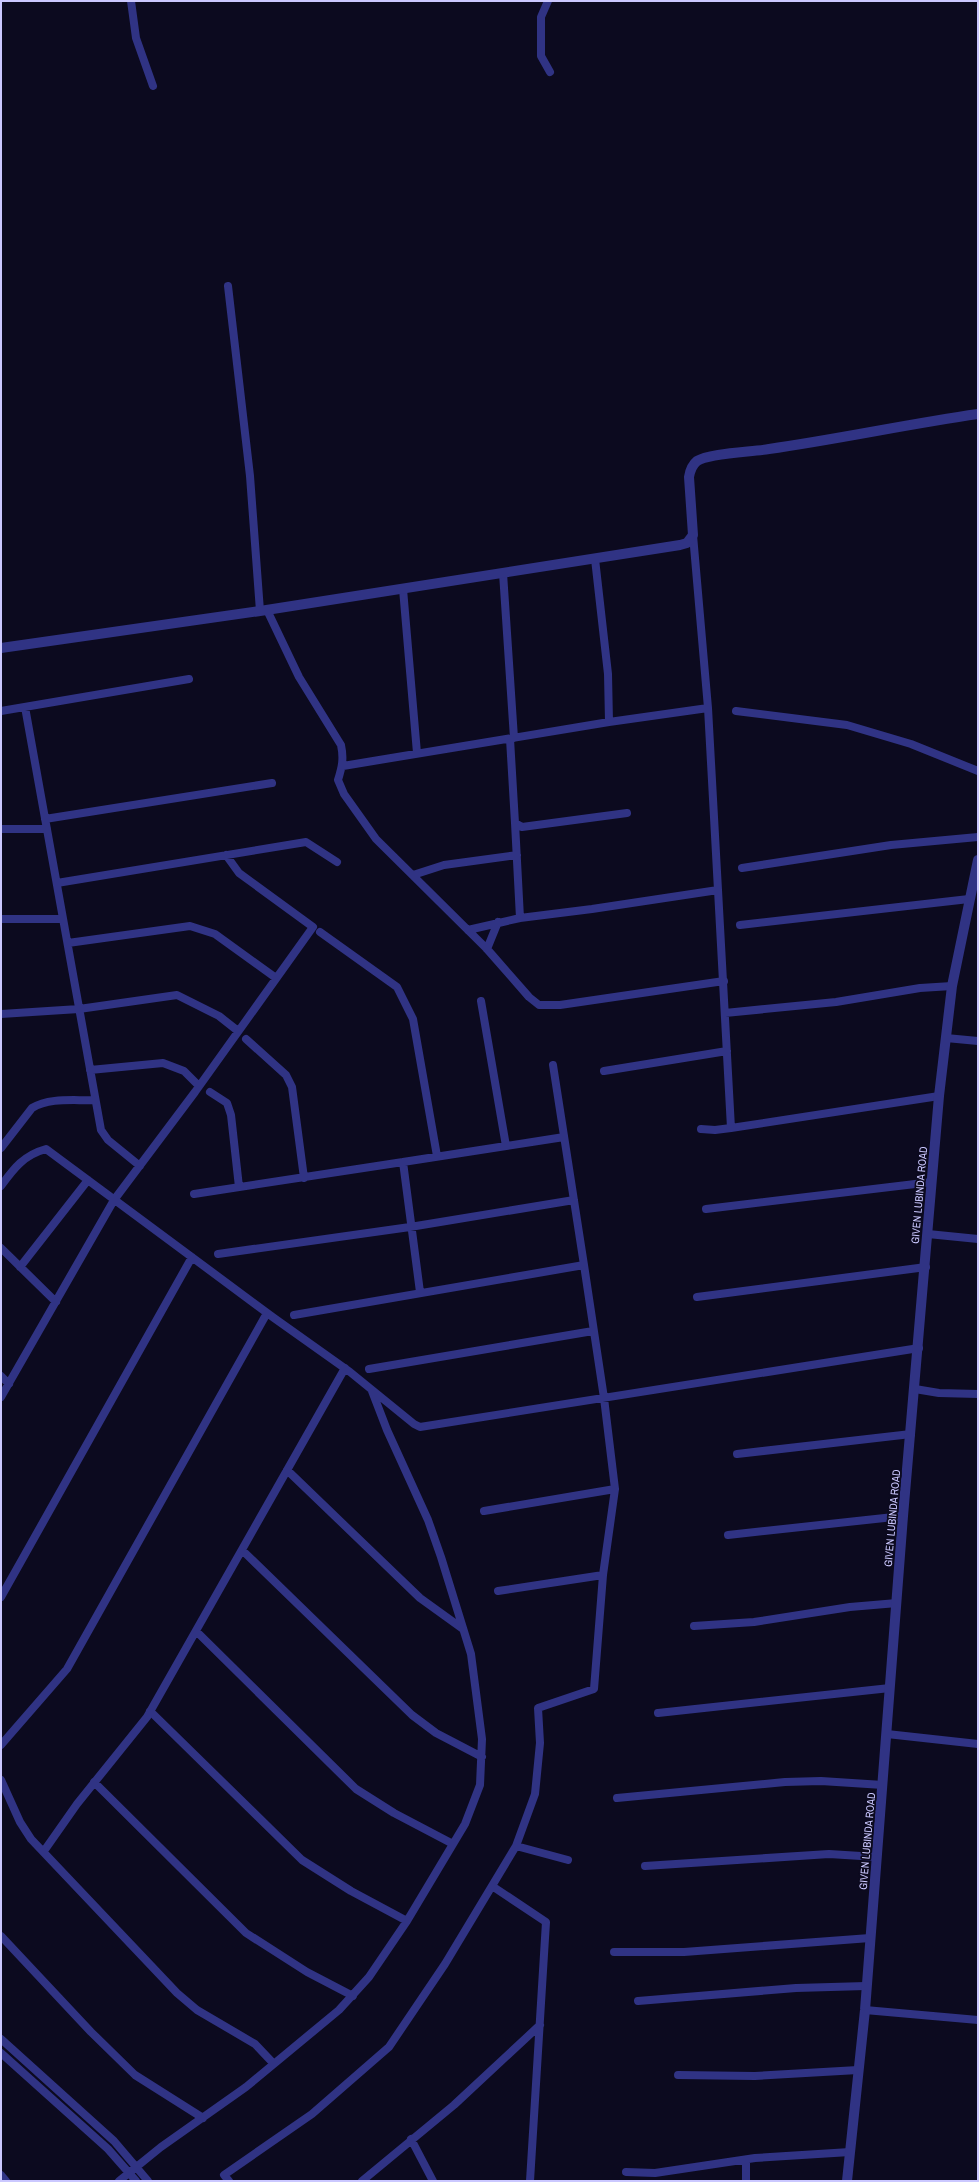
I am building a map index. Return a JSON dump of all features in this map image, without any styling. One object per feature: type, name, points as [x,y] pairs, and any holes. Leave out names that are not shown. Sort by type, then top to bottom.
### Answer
[{"type":"street","points":[[131,1],[136,38],[153,86]]},
{"type":"street","points":[[548,1],[541,17],[542,56],[550,72]]},
{"type":"street","points":[[228,286],[250,476],[263,611],[299,677],[341,745],[344,756],[343,766],[338,780],[344,794],[376,839],[487,949],[529,997],[539,1005],[560,1005],[724,981]]},
{"type":"street","points":[[731,1128],[708,708],[692,542],[689,477],[691,467],[697,461],[707,457],[769,449],[978,414]]},
{"type":"street","points":[[1,648],[263,611],[595,559],[692,542]]},
{"type":"street","points":[[595,559],[608,674],[609,722]]},
{"type":"street","points":[[503,573],[520,918]]},
{"type":"street","points":[[403,589],[417,753]]},
{"type":"street","points":[[1,711],[189,679]]},
{"type":"street","points":[[25,707],[101,1130],[108,1140],[140,1166]]},
{"type":"street","points":[[343,766],[609,722],[708,708]]},
{"type":"street","points":[[736,711],[846,725],[911,744],[978,771]]},
{"type":"street","points":[[344,756],[354,764]]},
{"type":"street","points":[[45,819],[272,783]]},
{"type":"street","points":[[515,823],[522,827],[627,813]]},
{"type":"street","points":[[1,829],[47,829]]},
{"type":"street","points":[[742,868],[892,846],[978,837]]},
{"type":"street","points":[[57,883],[306,842],[337,862]]},
{"type":"street","points":[[1,1397],[114,1200],[199,1086],[313,927],[240,873],[226,855]]},
{"type":"street","points":[[412,875],[444,865],[517,855]]},
{"type":"street","name":"GIVEN LUBINDA ROAD","points":[[847,2181],[865,2010],[939,1096],[952,986],[978,860]]},
{"type":"street","points":[[468,930],[520,918],[592,910],[718,890]]},
{"type":"street","points":[[740,925],[969,898]]},
{"type":"street","points":[[1,919],[63,919]]},
{"type":"street","points":[[487,949],[498,922]]},
{"type":"street","points":[[68,943],[190,926],[215,934],[276,978]]},
{"type":"street","points":[[320,932],[397,987],[408,1005],[413,1019],[437,1156]]},
{"type":"street","points":[[725,1013],[836,1002],[920,988],[952,986]]},
{"type":"street","points":[[1,1014],[79,1009],[177,994],[219,1016],[238,1031]]},
{"type":"street","points":[[481,1001],[506,1146]]},
{"type":"street","points":[[946,1038],[978,1041]]},
{"type":"street","points":[[246,1039],[289,1080],[294,1094],[304,1178]]},
{"type":"street","points":[[604,1071],[727,1051]]},
{"type":"street","points":[[90,1070],[163,1063],[184,1071],[199,1086]]},
{"type":"street","points":[[229,2181],[224,2175],[312,2114],[389,2047],[445,1964],[516,1846],[535,1794],[540,1742],[538,1708],[594,1689],[603,1575],[614,1489],[604,1398],[553,1065]]},
{"type":"street","points":[[210,1092],[227,1103],[231,1115],[239,1187]]},
{"type":"street","points":[[701,1129],[715,1130],[731,1128],[939,1096]]},
{"type":"street","points":[[1,1148],[32,1108],[38,1104],[55,1101],[96,1100]]},
{"type":"street","points":[[194,1194],[564,1137]]},
{"type":"street","points":[[1,1186],[18,1163],[33,1152],[46,1149],[267,1313],[345,1368],[414,1424],[420,1427],[919,1348]]},
{"type":"street","points":[[403,1162],[410,1227],[420,1292]]},
{"type":"street","points":[[20,1267],[88,1180]]},
{"type":"street","points":[[706,1209],[932,1182]]},
{"type":"street","points":[[218,1254],[410,1227],[574,1200]]},
{"type":"street","points":[[928,1234],[978,1238]]},
{"type":"street","points":[[1,1248],[56,1302]]},
{"type":"street","points":[[1,1597],[192,1257]]},
{"type":"street","points":[[294,1315],[420,1292],[584,1265]]},
{"type":"street","points":[[697,1297],[926,1266]]},
{"type":"street","points":[[1,1745],[67,1669],[267,1313]]},
{"type":"street","points":[[369,1368],[593,1331]]},
{"type":"street","points":[[44,1851],[94,1782],[150,1711],[345,1368]]},
{"type":"street","points":[[1,1376],[9,1384]]},
{"type":"street","points":[[915,1388],[929,1392],[978,1394]]},
{"type":"street","points":[[119,2181],[161,2147],[246,2087],[273,2063],[339,2010],[352,1996],[369,1977],[407,1921],[465,1824],[480,1785],[482,1739],[471,1654],[428,1520],[387,1430],[372,1390]]},
{"type":"street","points":[[737,1454],[911,1434]]},
{"type":"street","points":[[287,1470],[420,1598],[463,1629]]},
{"type":"street","points":[[484,1511],[614,1489]]},
{"type":"street","points":[[728,1535],[904,1516]]},
{"type":"street","points":[[242,1550],[412,1714],[436,1733],[482,1757]]},
{"type":"street","points":[[498,1591],[603,1575]]},
{"type":"street","points":[[694,1626],[754,1622],[850,1607],[897,1603]]},
{"type":"street","points":[[196,1631],[356,1789],[394,1813],[453,1844]]},
{"type":"street","points":[[658,1713],[890,1688]]},
{"type":"street","points":[[150,1711],[302,1860],[351,1891],[407,1921]]},
{"type":"street","points":[[887,1734],[978,1744]]},
{"type":"street","points":[[1,1780],[20,1822],[31,1839],[44,1851],[131,1947],[177,1994],[197,2010],[255,2044],[273,2063]]},
{"type":"street","points":[[617,1798],[785,1782],[821,1781],[883,1785]]},
{"type":"street","points":[[94,1782],[246,1932],[307,1972],[352,1996]]},
{"type":"street","points":[[516,1846],[568,1860]]},
{"type":"street","points":[[645,1866],[828,1854],[877,1857]]},
{"type":"street","points":[[492,1886],[546,1922],[530,2181]]},
{"type":"street","points":[[1,1936],[91,2032],[135,2075],[203,2118]]},
{"type":"street","points":[[614,1952],[684,1952],[870,1938]]},
{"type":"street","points":[[638,2001],[796,1988],[866,1986]]},
{"type":"street","points":[[865,2010],[978,2020]]},
{"type":"street","points":[[362,2181],[454,2105],[540,2025]]},
{"type":"street","points":[[1,2039],[114,2141],[137,2166],[148,2181]]},
{"type":"street","points":[[1,2053],[108,2149],[130,2172],[136,2181]]},
{"type":"street","points":[[678,2075],[755,2076],[858,2070]]},
{"type":"street","points":[[411,2139],[433,2181]]},
{"type":"street","points":[[626,2172],[655,2173],[746,2160],[850,2152]]},
{"type":"street","points":[[746,2160],[746,2181]]},
{"type":"street","points":[[1,2175],[6,2181]]}]
